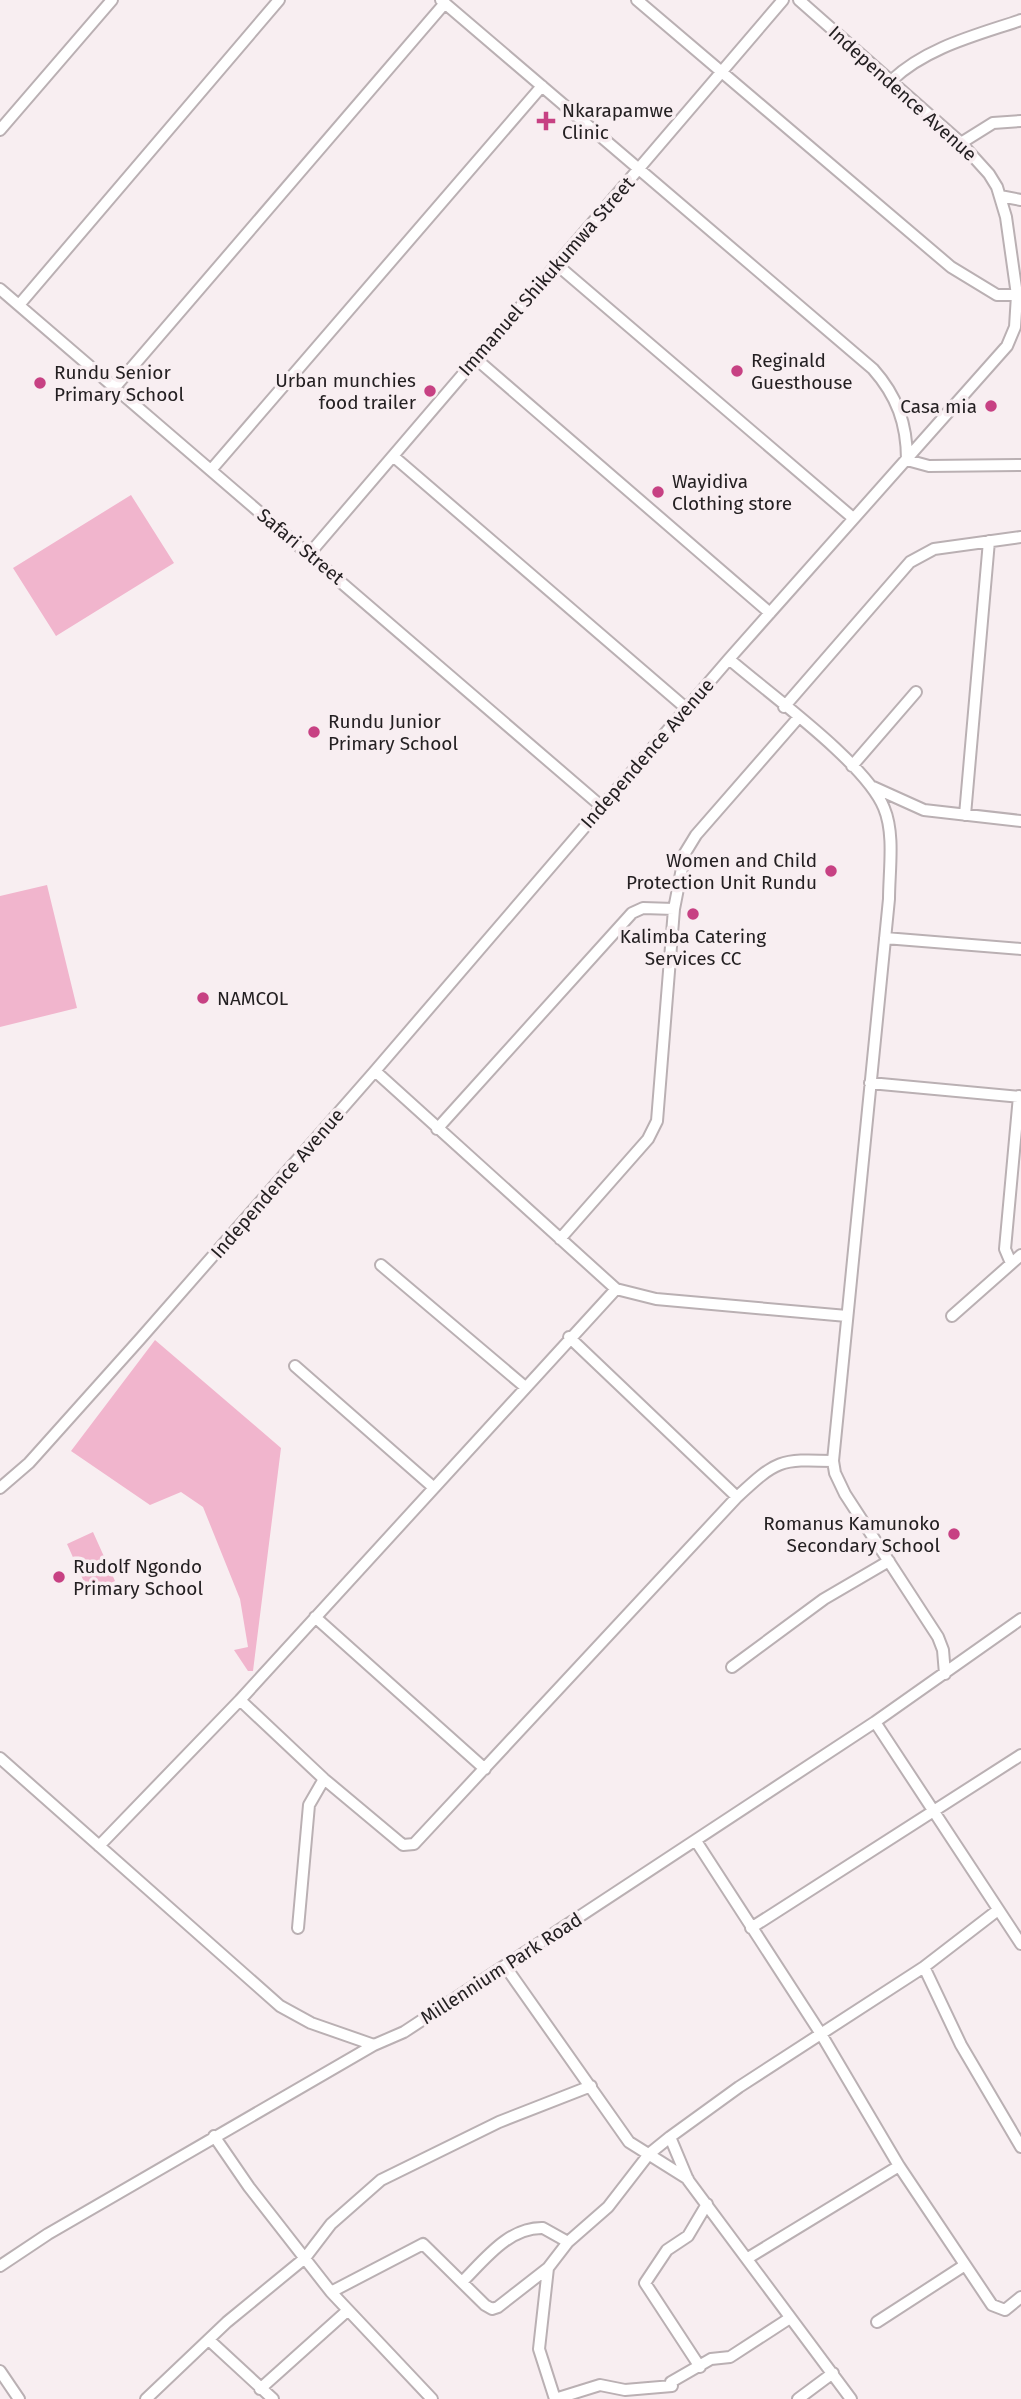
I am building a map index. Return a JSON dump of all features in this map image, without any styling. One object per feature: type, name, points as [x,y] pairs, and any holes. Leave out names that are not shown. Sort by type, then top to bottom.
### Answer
[{"type":"street","points":[[0,130],[112,0]]},
{"type":"street","points":[[19,305],[279,0]]},
{"type":"street","points":[[637,0],[951,267],[997,295],[1017,295]]},
{"type":"street","name":"Immanuel Shikukumwa Street","points":[[310,553],[638,170],[721,69],[783,0]]},
{"type":"street","name":"Independence Avenue","points":[[0,1488],[29,1464],[375,1071],[729,659],[1007,346],[1015,327],[1017,295],[1000,196],[989,174],[961,143],[799,0]]},
{"type":"street","points":[[116,386],[443,1],[873,369],[900,410],[907,435],[907,460],[929,466],[1021,464]]},
{"type":"street","points":[[892,80],[913,62],[938,50],[1021,20]]},
{"type":"street","points":[[211,470],[542,86]]},
{"type":"street","points":[[961,143],[993,123],[1021,121]]},
{"type":"street","points":[[1000,196],[1021,200]]},
{"type":"street","points":[[556,264],[853,518]]},
{"type":"street","name":"Safari Street","points":[[0,289],[116,386],[601,806]]},
{"type":"street","points":[[475,358],[770,613]]},
{"type":"street","points":[[393,456],[687,709]]},
{"type":"street","points":[[784,707],[910,562],[934,549],[1021,537]]},
{"type":"street","points":[[965,815],[989,541]]},
{"type":"street","points":[[729,659],[799,717],[852,766],[873,787],[885,808],[889,899],[833,1461],[845,1494],[939,1637],[945,1674]]},
{"type":"street","points":[[852,766],[916,692]]},
{"type":"street","points":[[560,1239],[648,1139],[657,1121],[674,909],[683,863],[691,843],[799,717]]},
{"type":"street","points":[[873,787],[924,810],[1021,821]]},
{"type":"street","points":[[437,1129],[632,913],[643,908],[674,909]]},
{"type":"street","points":[[885,937],[1021,949]]},
{"type":"street","points":[[375,1071],[616,1289],[656,1299],[847,1316]]},
{"type":"street","points":[[870,1083],[1020,1096],[1005,1249],[1011,1264]]},
{"type":"street","points":[[952,1317],[1021,1255]]},
{"type":"street","points":[[381,1265],[524,1386]]},
{"type":"street","points":[[99,1846],[240,1700],[524,1386],[616,1289]]},
{"type":"street","points":[[569,1337],[737,1497]]},
{"type":"street","points":[[295,1366],[433,1486]]},
{"type":"street","points":[[240,1700],[324,1779],[405,1846],[419,1841],[737,1497],[778,1463],[793,1459],[833,1461]]},
{"type":"street","points":[[732,1667],[824,1599],[889,1561]]},
{"type":"street","points":[[315,1617],[485,1769]]},
{"type":"street","name":"Millennium Park Road","points":[[0,2266],[48,2234],[214,2136],[374,2045],[404,2032],[875,1722],[1021,1619]]},
{"type":"street","points":[[875,1722],[1021,1944]]},
{"type":"street","points":[[751,1928],[1021,1755]]},
{"type":"street","points":[[0,1758],[280,2006],[311,2022],[374,2045]]},
{"type":"street","points":[[298,1928],[309,1805],[324,1779]]},
{"type":"street","points":[[696,1841],[821,2034],[899,2166],[996,2309],[1005,2310],[1021,2297]]},
{"type":"street","points":[[331,2292],[421,2244],[463,2281],[485,2305],[495,2308],[548,2268],[568,2242],[608,2207],[649,2154],[670,2137],[821,2034],[924,1968],[998,1910]]},
{"type":"street","points":[[505,1966],[629,2142],[688,2180]]},
{"type":"street","points":[[924,1968],[961,2045],[1021,2147]]},
{"type":"street","points":[[146,2399],[209,2340],[305,2258],[331,2224],[381,2180],[499,2122],[591,2086]]},
{"type":"street","points":[[214,2136],[249,2187],[331,2292],[432,2399]]},
{"type":"street","points":[[670,2137],[688,2180],[851,2399]]},
{"type":"street","points":[[748,2259],[899,2166]]},
{"type":"street","points":[[699,2367],[645,2288],[645,2283],[667,2250],[688,2236],[707,2204]]},
{"type":"street","points":[[463,2281],[507,2239],[517,2234],[543,2228],[568,2242]]},
{"type":"street","points":[[877,2322],[965,2265]]},
{"type":"street","points":[[548,2268],[539,2349],[545,2376],[555,2399],[600,2385],[625,2390],[672,2386]]},
{"type":"street","points":[[260,2389],[347,2311]]},
{"type":"street","points":[[672,2399],[671,2382],[711,2360],[730,2357],[790,2318]]},
{"type":"street","points":[[209,2340],[273,2399]]},
{"type":"street","points":[[0,2371],[19,2399]]},
{"type":"street","points":[[798,2399],[833,2373]]},
{"type":"shaded area","points":[[131,495],[174,563],[56,636],[13,568]]},
{"type":"shaded area","points":[[47,885],[77,1008],[0,1027],[0,896]]},
{"type":"shaded area","points":[[155,1340],[281,1448],[253,1671],[248,1671],[234,1650],[248,1647],[240,1599],[203,1507],[181,1492],[150,1505],[71,1451]]},
{"type":"shaded area","points":[[93,1532],[115,1581],[89,1593],[67,1544]]},
{"type":"place","name":"Nkarapamwe Clinic","points":[[546,121]]},
{"type":"place","name":"Reginald Guesthouse","points":[[737,371]]},
{"type":"place","name":"Rundu Senior Primary School","points":[[40,383]]},
{"type":"place","name":"Urban munchies food trailer","points":[[430,391]]},
{"type":"place","name":"Casa mia","points":[[991,406]]},
{"type":"place","name":"Wayidiva Clothing store","points":[[658,492]]},
{"type":"place","name":"Rundu Junior Primary School","points":[[314,732]]},
{"type":"place","name":"Women and Child Protection Unit Rundu","points":[[831,871]]},
{"type":"place","name":"Kalimba Catering Services CC","points":[[693,914]]},
{"type":"place","name":"NAMCOL","points":[[203,998]]},
{"type":"place","name":"Romanus Kamunoko Secondary School","points":[[954,1534]]},
{"type":"place","name":"Rudolf Ngondo Primary School","points":[[59,1577]]}]
